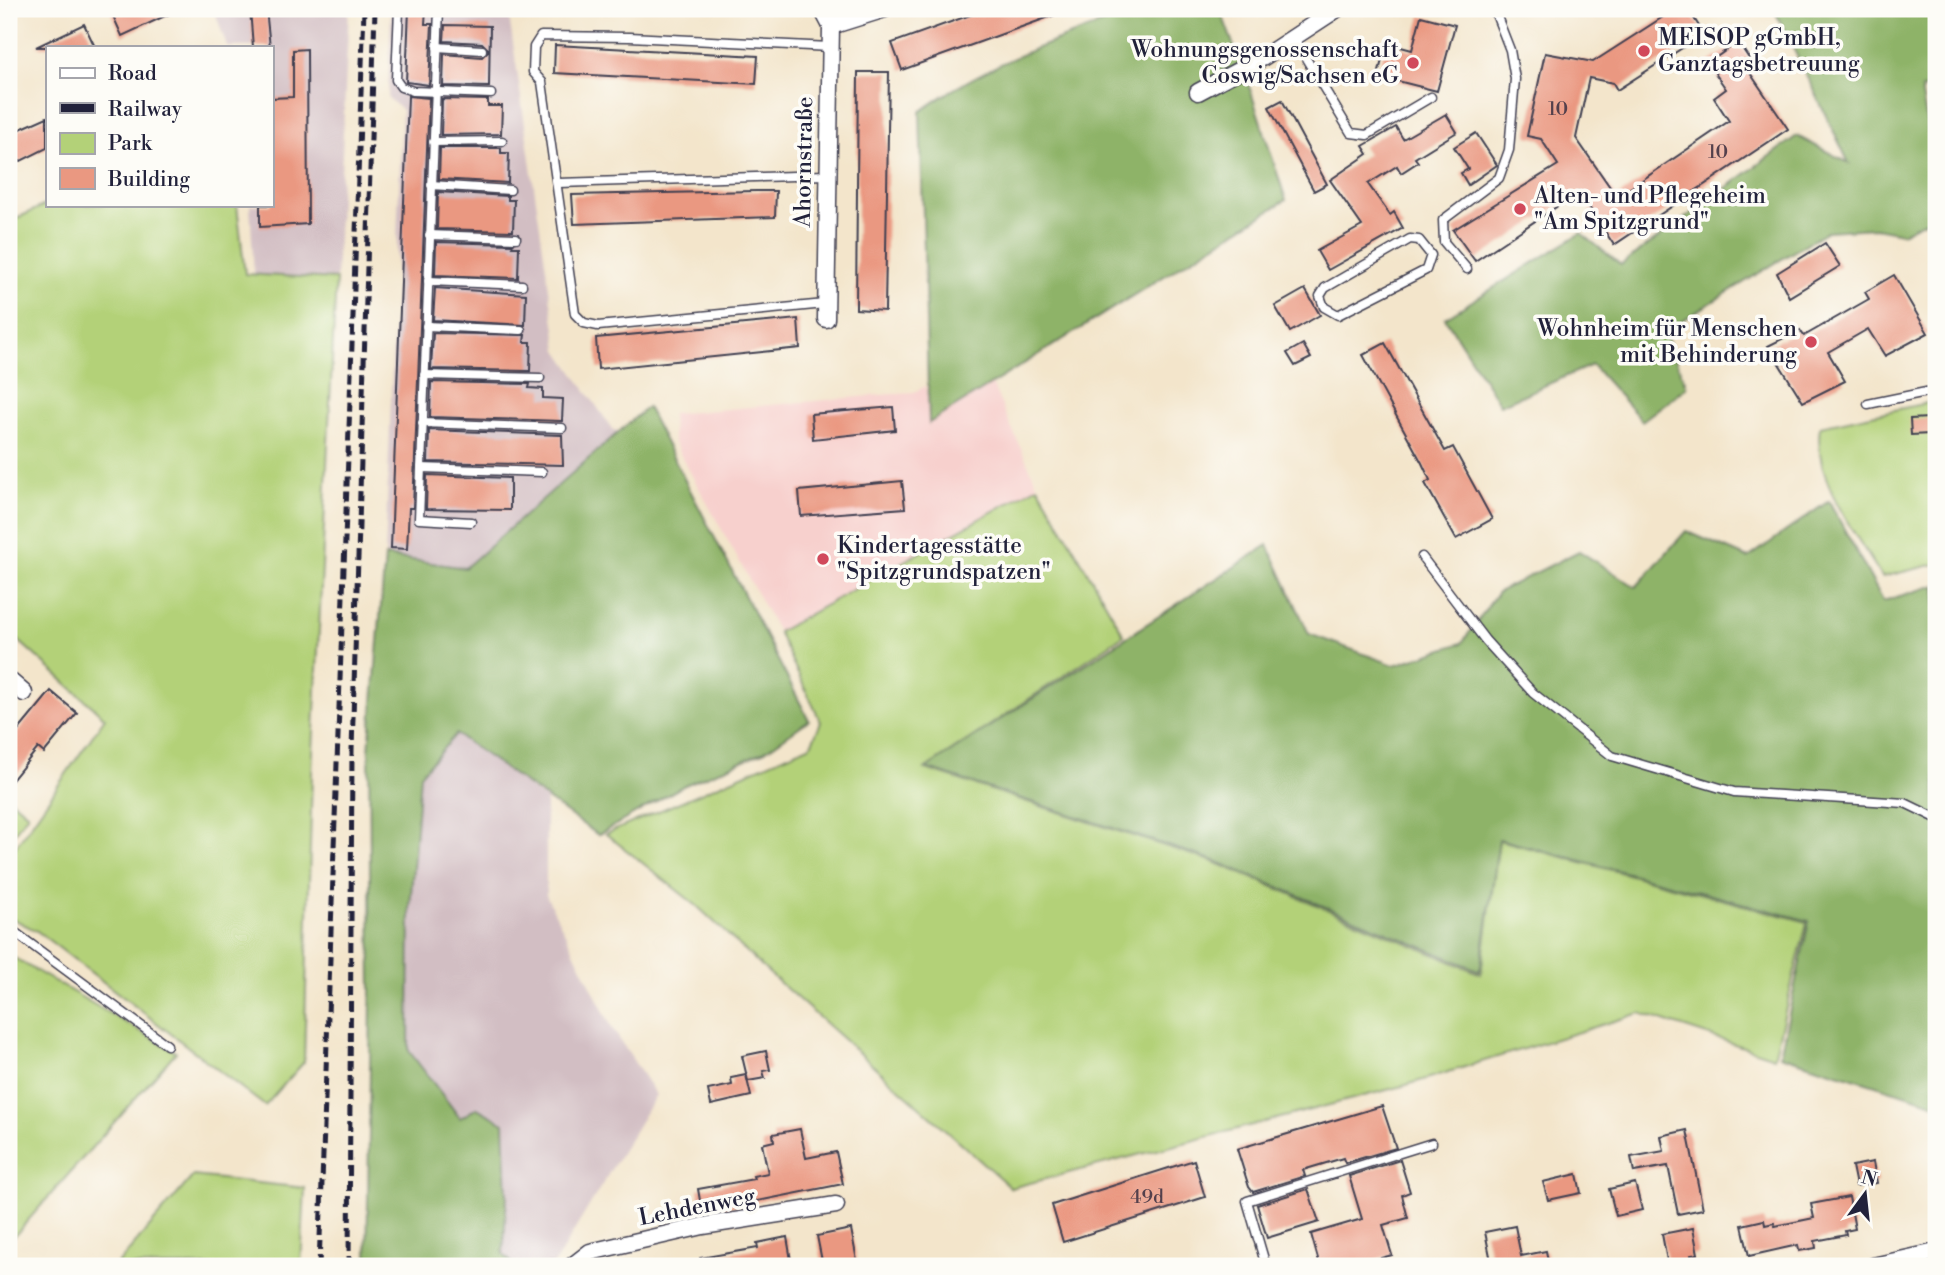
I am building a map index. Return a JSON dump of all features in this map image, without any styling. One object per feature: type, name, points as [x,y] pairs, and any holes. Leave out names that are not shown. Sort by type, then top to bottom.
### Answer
[{"type":"street","points":[[822,9],[831,26],[885,9]]},
{"type":"street","points":[[1198,92],[1337,9]]},
{"type":"street","name":"Ahornstraße","points":[[825,312],[831,26]]},
{"type":"street","points":[[9,680],[24,693]]},
{"type":"street","name":"Lehdenweg","points":[[572,1266],[590,1252],[678,1232],[836,1205]]},
{"type":"street","points":[[1873,1266],[1936,1252]]},
{"type":"lane","points":[[398,9],[396,80],[401,87],[413,92],[491,94]]},
{"type":"lane","points":[[439,9],[419,519],[471,522]]},
{"type":"lane","points":[[1466,269],[1443,237],[1443,220],[1499,178],[1509,150],[1515,79],[1510,50],[1494,9]]},
{"type":"lane","points":[[825,312],[598,326],[584,323],[575,314],[542,82],[533,72],[534,47],[541,36],[630,37],[830,47]]},
{"type":"lane","points":[[1293,37],[1351,133],[1367,135],[1431,97]]},
{"type":"lane","points":[[437,47],[482,50]]},
{"type":"lane","points":[[433,142],[502,141]]},
{"type":"lane","points":[[558,183],[826,175]]},
{"type":"lane","points":[[431,185],[510,190]]},
{"type":"lane","points":[[429,235],[516,239]]},
{"type":"lane","points":[[1427,246],[1443,237]]},
{"type":"lane","points":[[1419,240],[1427,246],[1432,255],[1430,263],[1418,276],[1338,316],[1324,307],[1320,296],[1325,288],[1399,243],[1419,240]]},
{"type":"lane","points":[[428,281],[522,285]]},
{"type":"lane","points":[[426,327],[521,330]]},
{"type":"lane","points":[[424,375],[540,378]]},
{"type":"lane","points":[[1868,404],[1936,390]]},
{"type":"lane","points":[[422,423],[562,428]]},
{"type":"lane","points":[[421,468],[542,472]]},
{"type":"lane","points":[[1422,557],[1485,640],[1533,693],[1612,756],[1734,792],[1905,803],[1936,818]]},
{"type":"lane","points":[[9,928],[167,1045]]},
{"type":"lane","points":[[1266,1266],[1247,1200],[1432,1143]]},
{"type":"shaded area","points":[[214,9],[349,9],[336,279],[254,275],[250,206],[273,206],[273,46],[227,46]]},
{"type":"shaded area","points":[[391,9],[508,9],[558,350],[613,430],[620,431],[465,568],[385,556],[402,110],[388,98]]},
{"type":"shaded area","name":"Kindertagesstätte \"Spitzgrundspatzen\"","points":[[992,384],[1038,486],[778,632],[673,441],[672,414],[914,392],[926,386],[930,423]]},
{"type":"shaded area","points":[[456,734],[546,800],[546,895],[612,1028],[656,1095],[553,1266],[515,1266],[503,1254],[507,1196],[460,1118],[409,1052],[410,908],[420,775]]},
{"type":"green space","points":[[1144,9],[1220,9],[1251,92],[1286,200],[929,423],[920,112],[1000,64],[1056,40]]},
{"type":"green space","points":[[1774,9],[1854,9],[1936,14],[1936,85],[1921,89],[1936,175],[1936,215],[1902,233],[1875,228],[1827,231],[1664,332],[1687,387],[1642,421],[1592,365],[1500,405],[1445,318],[1581,233],[1621,265],[1797,136],[1849,163]]},
{"type":"green space","points":[[46,204],[237,206],[245,274],[336,279],[312,773],[304,1062],[265,1106],[37,931],[9,917],[9,856],[105,718],[9,632],[9,222]]},
{"type":"green space","points":[[1936,401],[1936,564],[1882,577],[1849,525],[1829,486],[1819,446],[1820,426]]},
{"type":"green space","points":[[647,407],[809,720],[765,751],[685,785],[598,835],[456,734],[420,775],[410,908],[409,1051],[460,1118],[477,1108],[504,1123],[507,1196],[503,1254],[515,1266],[367,1266],[371,997],[369,750],[385,556],[465,568]]},
{"type":"green space","points":[[1038,486],[1124,635],[925,769],[1214,862],[1481,974],[1499,840],[1807,922],[1774,1057],[1640,1013],[1410,1084],[1011,1188],[697,906],[606,834],[811,745],[821,722],[778,632]]},
{"type":"green space","points":[[1829,501],[1883,601],[1936,585],[1936,1104],[1780,1055],[1809,921],[1499,839],[1480,971],[1215,861],[926,768],[1268,545],[1309,634],[1394,665],[1462,643],[1498,592],[1579,551],[1636,587],[1686,531],[1748,558]]},
{"type":"green space","points":[[9,798],[28,814],[9,840]]},
{"type":"green space","points":[[9,955],[176,1052],[9,1242]]},
{"type":"green space","points":[[193,1176],[305,1188],[301,1266],[116,1266]]},
{"type":"building","points":[[110,9],[180,9],[122,36]]},
{"type":"building","points":[[250,9],[266,9],[270,46],[253,46]]},
{"type":"building","points":[[409,9],[426,9],[425,24],[432,24],[429,85],[406,82]]},
{"type":"building","points":[[987,9],[1066,11],[902,70],[892,43]]},
{"type":"building","points":[[1662,9],[1688,9],[1704,34],[1617,90],[1613,83],[1589,78],[1576,138],[1617,197],[1729,121],[1714,98],[1726,89],[1708,63],[1738,42],[1752,63],[1746,67],[1788,129],[1614,245],[1579,192],[1475,261],[1453,230],[1558,165],[1541,139],[1527,136],[1545,53],[1593,62],[1666,15]]},
{"type":"building","name":"Wohnungsgenossenschaft Coswig/Sachsen eG","points":[[1421,16],[1455,25],[1437,91],[1378,76],[1386,43],[1412,50]]},
{"type":"building","points":[[84,24],[95,46],[46,46],[36,47]]},
{"type":"building","points":[[445,25],[490,26],[489,87],[443,86],[444,54],[482,57],[489,50],[482,43],[444,41]]},
{"type":"building","points":[[555,45],[758,56],[756,84],[554,73]]},
{"type":"building","points":[[307,49],[308,224],[260,227],[260,206],[273,206],[273,98],[293,97],[293,50]]},
{"type":"building","points":[[858,72],[889,72],[885,311],[856,309]]},
{"type":"building","points":[[408,96],[429,98],[413,508],[409,508],[407,549],[391,548]]},
{"type":"building","points":[[442,99],[488,100],[488,106],[502,106],[501,134],[441,135]]},
{"type":"building","points":[[1282,100],[1327,184],[1314,191],[1269,107]]},
{"type":"building","points":[[1446,114],[1457,132],[1415,158],[1418,162],[1401,173],[1397,166],[1368,184],[1390,215],[1394,212],[1403,228],[1328,270],[1317,251],[1362,226],[1330,180],[1368,154],[1363,146],[1396,127],[1403,139]]},
{"type":"building","points":[[46,117],[46,148],[9,167],[9,134]]},
{"type":"building","points":[[1476,133],[1497,165],[1468,185],[1461,173],[1468,169],[1454,147]]},
{"type":"building","points":[[440,148],[501,148],[501,153],[509,153],[508,183],[439,179]]},
{"type":"building","points":[[776,191],[775,217],[574,224],[572,195]]},
{"type":"building","points":[[438,192],[508,196],[508,200],[514,200],[513,231],[437,229]]},
{"type":"building","points":[[436,242],[513,244],[512,247],[519,247],[518,278],[435,275]]},
{"type":"building","points":[[1825,243],[1840,266],[1789,297],[1777,273]]},
{"type":"building","name":"Wohnheim für Menschen mit Behinderung","points":[[1894,275],[1928,333],[1885,356],[1868,329],[1828,352],[1845,381],[1803,402],[1768,346],[1800,330],[1804,336],[1869,299],[1865,292]]},
{"type":"building","points":[[435,288],[526,294],[525,325],[433,320]]},
{"type":"building","points":[[1305,289],[1320,315],[1290,332],[1275,306]]},
{"type":"building","points":[[798,319],[800,348],[598,369],[596,338]]},
{"type":"building","points":[[433,333],[525,335],[524,342],[531,342],[530,371],[431,369]]},
{"type":"building","points":[[1385,343],[1445,451],[1453,447],[1492,519],[1456,539],[1425,483],[1430,480],[1422,463],[1363,355]]},
{"type":"building","points":[[1303,344],[1311,358],[1295,366],[1287,353]]},
{"type":"building","points":[[431,382],[530,384],[529,388],[543,389],[543,398],[563,399],[562,421],[430,417]]},
{"type":"building","points":[[893,407],[895,430],[813,439],[811,414]]},
{"type":"building","points":[[1929,418],[1930,434],[1911,435],[1910,419]]},
{"type":"building","points":[[429,430],[562,435],[563,465],[428,462]]},
{"type":"building","points":[[427,475],[510,478],[510,510],[426,509]]},
{"type":"building","points":[[902,481],[905,508],[801,516],[799,491]]},
{"type":"building","points":[[51,691],[77,713],[44,753],[38,748],[9,784],[9,724],[18,731]]},
{"type":"building","points":[[766,1051],[770,1070],[763,1071],[765,1078],[748,1081],[742,1056]]},
{"type":"building","points":[[746,1075],[751,1096],[711,1105],[708,1090],[732,1085],[731,1078]]},
{"type":"building","points":[[1382,1106],[1396,1148],[1345,1163],[1343,1158],[1303,1170],[1305,1176],[1253,1192],[1249,1187],[1237,1149]]},
{"type":"building","points":[[800,1129],[806,1158],[836,1152],[843,1184],[702,1212],[698,1189],[754,1179],[753,1176],[768,1173],[762,1144],[774,1141],[773,1134]]},
{"type":"building","points":[[1687,1130],[1703,1209],[1678,1214],[1668,1166],[1634,1172],[1631,1157],[1664,1151],[1661,1136]]},
{"type":"building","points":[[1194,1160],[1205,1197],[1063,1242],[1052,1205]]},
{"type":"building","points":[[1400,1160],[1410,1192],[1402,1195],[1408,1218],[1383,1225],[1392,1255],[1352,1266],[1320,1266],[1311,1234],[1362,1219],[1349,1176]]},
{"type":"building","points":[[1873,1162],[1877,1183],[1856,1186],[1852,1166]]},
{"type":"building","points":[[1577,1174],[1581,1193],[1548,1200],[1543,1182]]},
{"type":"building","points":[[1635,1183],[1642,1210],[1616,1216],[1609,1189]]},
{"type":"building","points":[[1308,1189],[1319,1222],[1267,1238],[1257,1205]]},
{"type":"building","points":[[1849,1197],[1855,1229],[1845,1231],[1846,1235],[1815,1241],[1816,1248],[1799,1251],[1798,1245],[1749,1256],[1742,1225],[1764,1220],[1765,1225],[1774,1223],[1775,1226],[1814,1218],[1811,1204]]},
{"type":"building","points":[[1515,1226],[1521,1256],[1546,1251],[1549,1266],[1502,1266],[1502,1259],[1491,1261],[1485,1232]]},
{"type":"building","points":[[1693,1228],[1698,1254],[1691,1255],[1692,1261],[1668,1266],[1662,1234]]},
{"type":"building","points":[[851,1229],[858,1266],[823,1266],[817,1236]]},
{"type":"building","points":[[787,1237],[792,1266],[700,1266],[700,1258],[758,1248],[757,1243]]},
{"type":"railway","points":[[319,1266],[364,9]]},
{"type":"railway","points":[[349,1266],[352,750],[375,9]]},
{"type":"place","name":"MEISOP gGmbH, Ganztagsbetreuung","points":[[1644,51]]},
{"type":"place","name":"Wohnungsgenossenschaft Coswig/Sachsen eG","points":[[1413,63]]},
{"type":"place","name":"Alten- und Pflegeheim \"Am Spitzgrund\"","points":[[1520,209]]},
{"type":"place","name":"Wohnheim für Menschen mit Behinderung","points":[[1811,342]]},
{"type":"place","name":"Kindertagesstätte \"Spitzgrundspatzen\"","points":[[823,559]]}]
